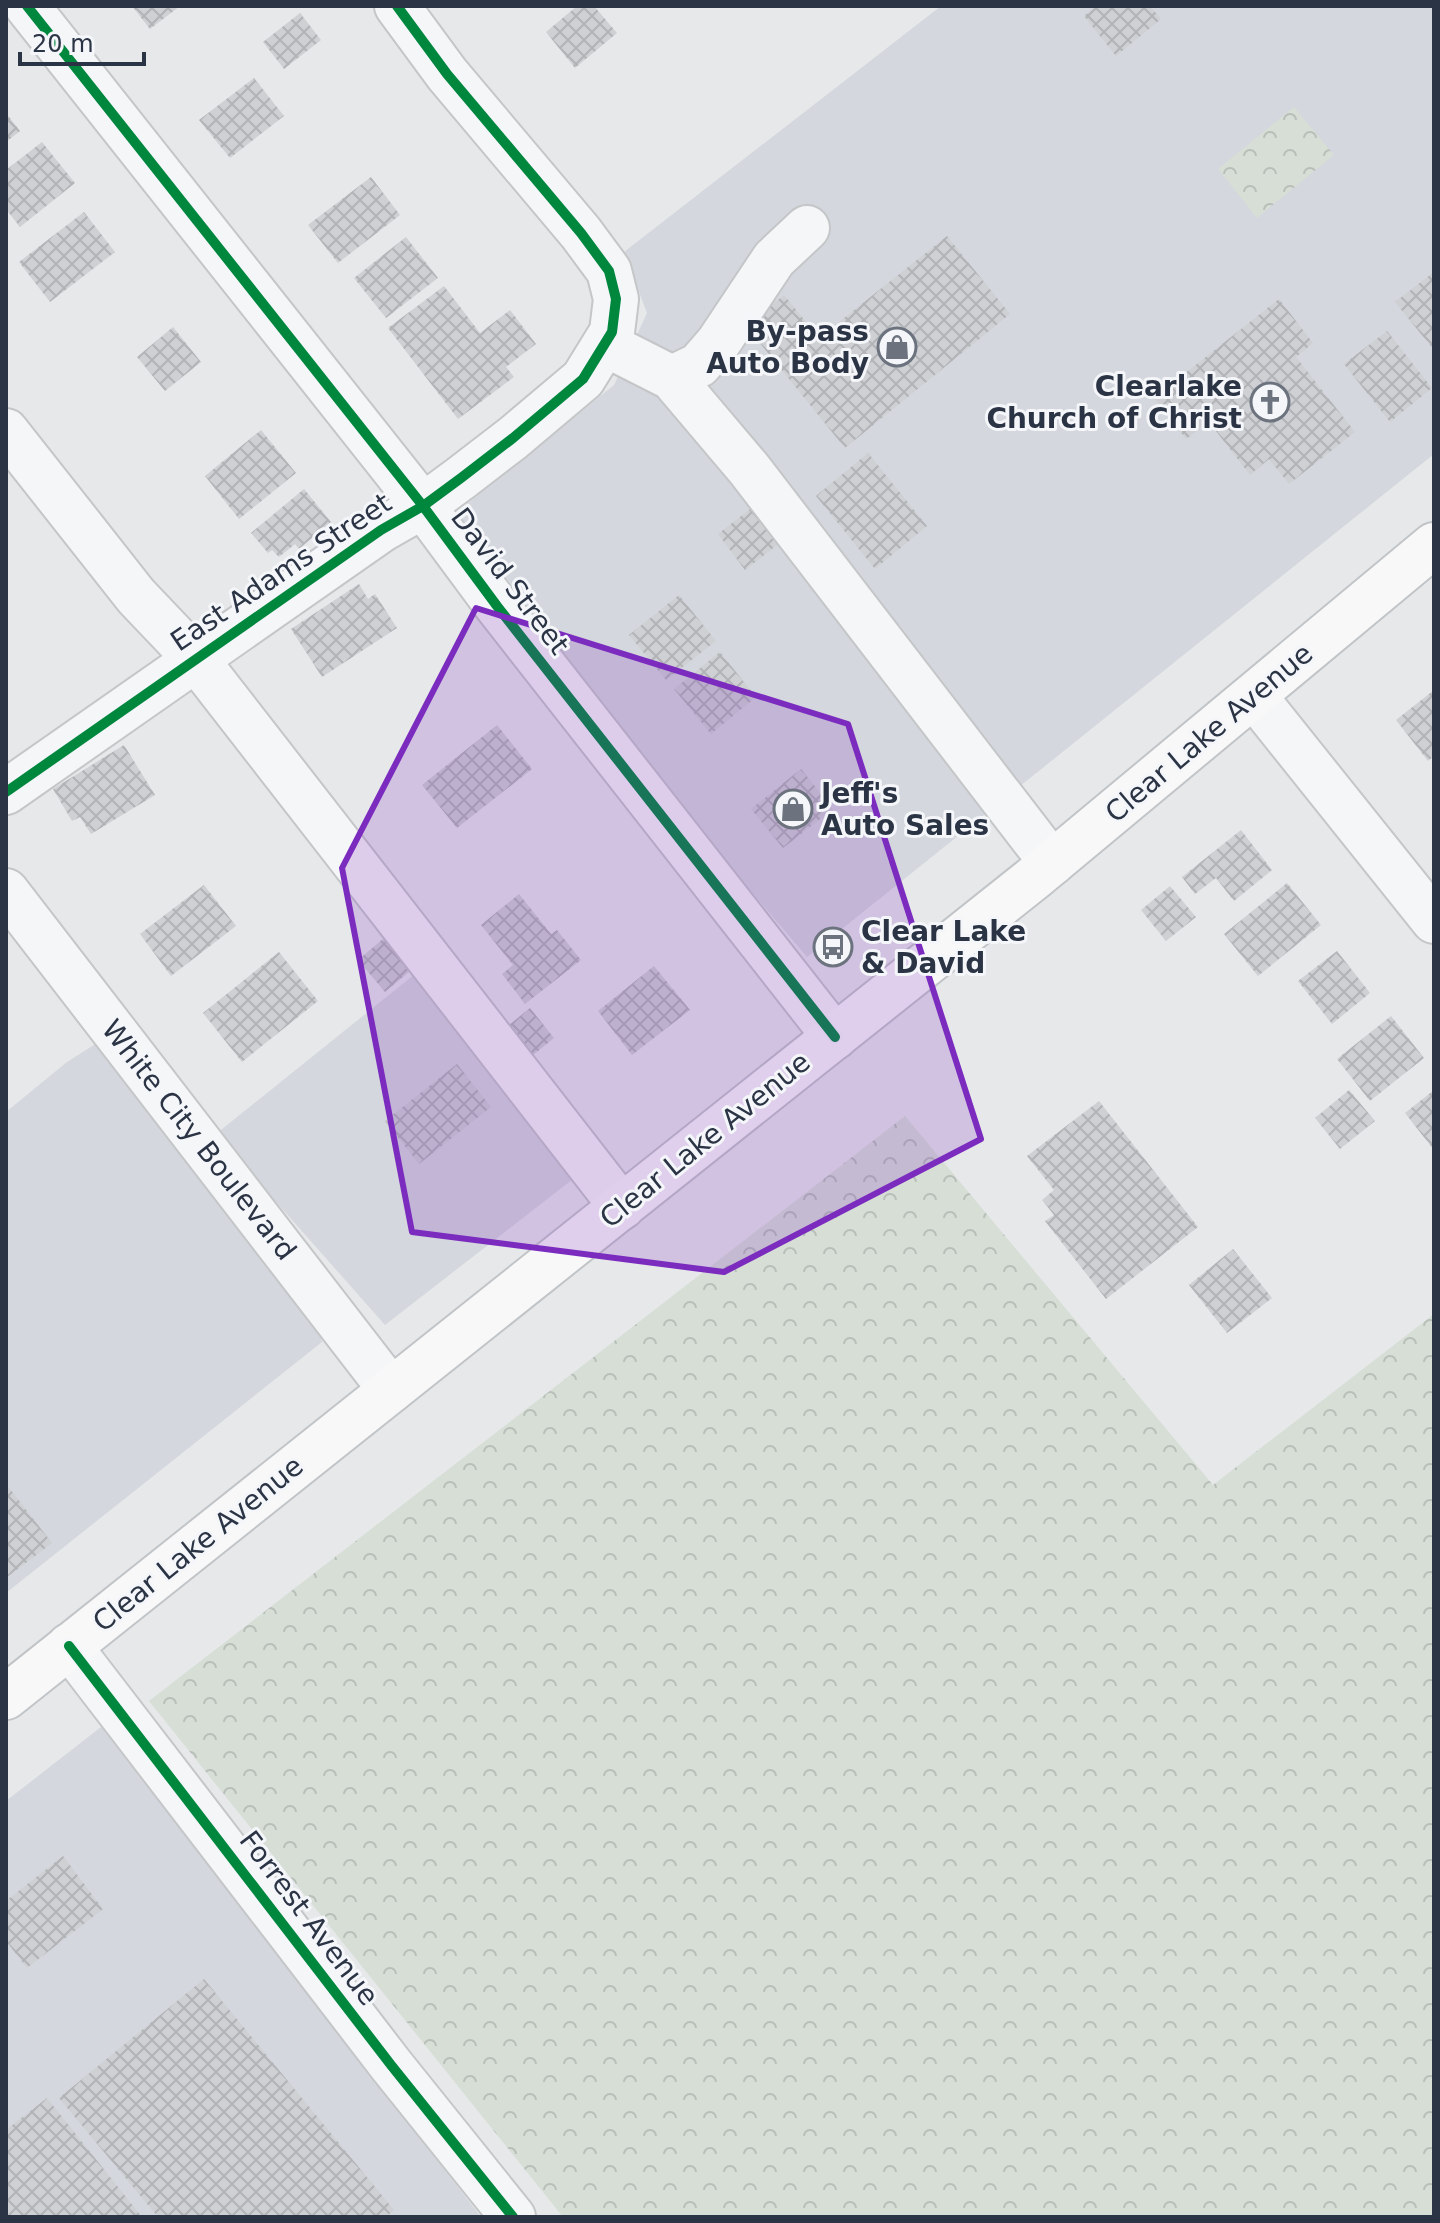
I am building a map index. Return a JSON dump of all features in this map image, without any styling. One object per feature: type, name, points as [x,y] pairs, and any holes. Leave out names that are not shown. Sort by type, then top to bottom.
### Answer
[{"type":"main road","name":"Clear Lake Avenue","points":[[6,1697],[1052,863],[1434,545]]},
{"type":"street","name":"David Street","points":[[27,6],[423,506],[835,1037]]},
{"type":"street","name":"East Adams Street","points":[[6,792],[381,530],[423,506],[513,438],[583,379],[612,332],[616,299],[609,271],[581,233],[447,74],[397,6]]},
{"type":"street","points":[[672,378],[699,365],[718,343],[774,259],[807,228]]},
{"type":"street","points":[[605,344],[672,378],[749,469],[1052,863]]},
{"type":"street","points":[[6,431],[136,596],[195,658],[622,1207]]},
{"type":"street","points":[[1254,696],[1434,921]]},
{"type":"street","name":"White City Boulevard","points":[[6,891],[391,1390]]},
{"type":"street","name":"Forrest Avenue","points":[[69,1646],[391,2065],[513,2217]]},
{"type":"highlighted area","points":[[476,608],[848,724],[981,1139],[724,1272],[412,1232],[342,868]]},
{"type":"shaded area","points":[[941,6],[1434,6],[1434,454],[807,957],[675,802],[457,512],[614,385],[647,313],[624,252]]},
{"type":"shaded area","points":[[420,970],[582,1172],[385,1325],[216,1134]]},
{"type":"shaded area","points":[[97,1043],[314,1314],[322,1342],[6,1593],[6,1112],[67,1062]]},
{"type":"shaded area","points":[[101,1727],[481,2217],[6,2217],[6,1801]]},
{"type":"green space","points":[[1294,107],[1334,155],[1257,218],[1218,169]]},
{"type":"green space","points":[[905,1116],[1213,1485],[1434,1314],[1434,2217],[563,2217],[149,1701]]},
{"type":"building","points":[[132,6],[180,6],[150,29]]},
{"type":"building","points":[[577,6],[594,6],[617,33],[575,68],[546,32]]},
{"type":"building","points":[[1096,6],[1150,6],[1161,19],[1116,56],[1084,16]]},
{"type":"building","points":[[300,13],[321,40],[284,69],[263,42]]},
{"type":"building","points":[[254,78],[284,116],[230,158],[199,120]]},
{"type":"building","points":[[6,113],[20,131],[6,142]]},
{"type":"building","points":[[42,142],[75,183],[20,227],[6,209],[6,170]]},
{"type":"building","points":[[371,177],[400,215],[338,263],[308,225]]},
{"type":"building","points":[[84,212],[115,252],[50,302],[19,262]]},
{"type":"building","points":[[947,236],[1010,314],[845,448],[746,326],[784,295],[819,338]]},
{"type":"building","points":[[406,237],[438,278],[386,318],[354,278]]},
{"type":"building","points":[[1434,272],[1434,350],[1395,302]]},
{"type":"building","points":[[444,286],[480,333],[510,310],[536,344],[506,367],[514,377],[458,419],[388,328]]},
{"type":"building","points":[[1279,299],[1313,343],[1296,357],[1355,432],[1289,484],[1269,459],[1250,475],[1209,422],[1186,439],[1154,398]]},
{"type":"building","points":[[173,327],[201,362],[165,391],[137,357]]},
{"type":"building","points":[[1387,331],[1432,388],[1390,422],[1344,364]]},
{"type":"building","points":[[261,430],[296,473],[239,519],[205,476]]},
{"type":"building","points":[[868,453],[927,526],[875,569],[816,496]]},
{"type":"building","points":[[304,489],[331,522],[299,549],[295,544],[279,557],[272,550],[268,553],[251,533]]},
{"type":"building","points":[[754,506],[781,542],[745,570],[718,534]]},
{"type":"building","points":[[359,584],[368,599],[375,594],[397,628],[322,677],[291,629]]},
{"type":"building","points":[[679,595],[716,641],[666,680],[629,635]]},
{"type":"building","points":[[720,652],[756,697],[711,734],[674,689]]},
{"type":"building","points":[[1434,690],[1434,756],[1428,761],[1396,720]]},
{"type":"building","points":[[497,725],[532,769],[457,828],[422,785]]},
{"type":"building","points":[[124,745],[155,795],[91,834],[80,817],[72,821],[53,789]]},
{"type":"building","points":[[801,769],[833,809],[783,848],[751,809]]},
{"type":"building","points":[[1241,830],[1272,870],[1234,901],[1216,878],[1195,894],[1182,877]]},
{"type":"building","points":[[1287,883],[1321,925],[1258,976],[1224,934]]},
{"type":"building","points":[[204,885],[236,926],[171,976],[140,934]]},
{"type":"building","points":[[1170,886],[1196,917],[1166,941],[1141,910]]},
{"type":"building","points":[[519,894],[551,934],[557,930],[581,960],[525,1004],[502,974],[513,965],[481,925]]},
{"type":"building","points":[[389,934],[416,966],[385,992],[358,960]]},
{"type":"building","points":[[1337,951],[1370,993],[1332,1024],[1298,981]]},
{"type":"building","points":[[279,952],[318,1001],[242,1062],[203,1013]]},
{"type":"building","points":[[654,966],[690,1010],[632,1055],[598,1011]]},
{"type":"building","points":[[530,1008],[554,1038],[522,1064],[498,1034]]},
{"type":"building","points":[[1391,1016],[1424,1058],[1370,1101],[1337,1059]]},
{"type":"building","points":[[457,1064],[491,1107],[419,1164],[385,1121]]},
{"type":"building","points":[[1349,1090],[1375,1121],[1340,1149],[1315,1118]]},
{"type":"building","points":[[1434,1090],[1434,1150],[1405,1113]]},
{"type":"building","points":[[1099,1101],[1198,1227],[1106,1299],[1045,1221],[1054,1215],[1042,1200],[1054,1190],[1027,1156]]},
{"type":"building","points":[[1233,1249],[1272,1298],[1227,1333],[1189,1285]]},
{"type":"building","points":[[6,1484],[52,1543],[6,1578]]},
{"type":"building","points":[[63,1856],[103,1909],[27,1968],[6,1941],[6,1901]]},
{"type":"building","points":[[204,1979],[394,2210],[386,2217],[158,2217],[59,2098]]},
{"type":"building","points":[[47,2098],[142,2217],[6,2217],[6,2130]]},
{"type":"cycle path","points":[[27,6],[423,506],[497,606],[835,1037]]},
{"type":"cycle path","points":[[6,792],[381,530],[423,506],[461,478],[583,379],[612,332],[616,299],[609,271],[581,233],[447,74],[397,6]]},
{"type":"cycle path","points":[[69,1646],[391,2065],[513,2217]]},
{"type":"place","name":"By-pass Auto Body","points":[[897,347]]},
{"type":"place","name":"Clearlake Church of Christ","points":[[1270,402]]},
{"type":"place","name":"Jeff's Auto Sales","points":[[793,809]]},
{"type":"place","name":"Clear Lake & David","points":[[833,947]]}]
